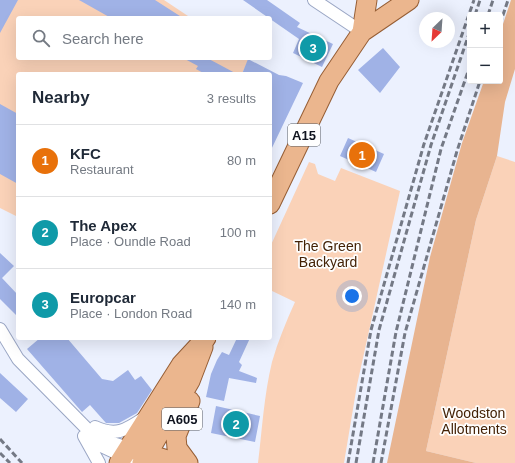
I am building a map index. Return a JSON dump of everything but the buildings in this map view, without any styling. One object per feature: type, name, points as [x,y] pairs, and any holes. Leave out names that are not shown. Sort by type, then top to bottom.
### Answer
[{"type":"main road","points":[[362,32],[367,0]]},
{"type":"main road","points":[[362,32],[410,0]]},
{"type":"main road","name":"A15","points":[[272,200],[330,81],[362,32]]},
{"type":"main road","points":[[177,463],[133,458],[152,413],[182,365],[205,340]]},
{"type":"main road","name":"A605","points":[[133,458],[190,381],[206,340]]},
{"type":"main road","name":"A605","points":[[188,463],[177,448],[176,436],[196,384],[193,373]]},
{"type":"street","points":[[314,0],[362,32]]},
{"type":"street","points":[[0,329],[18,359],[50,389],[91,433],[109,442],[133,458]]},
{"type":"street","points":[[50,389],[69,402],[90,424],[109,433],[130,427],[152,413]]},
{"type":"street","points":[[50,389],[53,398],[84,436],[99,463]]},
{"type":"street","points":[[84,436],[133,458]]},
{"type":"green space","points":[[0,0],[164,0],[188,16],[16,16],[16,60],[248,60],[243,72],[16,72],[16,216],[0,208]]},
{"type":"green space","name":"Woodston Allotments","points":[[497,156],[515,162],[515,463],[476,463],[426,451],[476,220]]},
{"type":"green space","name":"The Green Backyard","points":[[309,162],[315,164],[318,174],[335,181],[341,168],[400,191],[357,385],[344,463],[258,463],[269,374],[282,332],[295,302],[272,291],[272,243]]},
{"type":"shaded area","points":[[511,0],[515,0],[515,69],[505,102],[497,156],[476,220],[426,451],[476,463],[387,463],[430,257],[462,143],[483,84],[503,84],[503,24]]},
{"type":"railway","points":[[348,463],[371,330],[424,144],[474,0]]},
{"type":"railway","points":[[476,12],[480,0]]},
{"type":"railway","points":[[489,12],[493,0]]},
{"type":"railway","points":[[503,15],[508,0]]},
{"type":"railway","points":[[356,463],[379,330],[431,145],[467,40]]},
{"type":"railway","points":[[373,463],[396,332],[441,149],[467,75]]},
{"type":"railway","points":[[381,463],[405,333],[457,151],[479,84]]},
{"type":"railway","points":[[0,439],[22,463]]},
{"type":"railway","points":[[0,453],[10,463]]},
{"type":"place","name":"Europcar","points":[[313,48]]},
{"type":"place","name":"KFC","points":[[362,155]]},
{"type":"place","name":"The Apex","points":[[236,424]]}]
